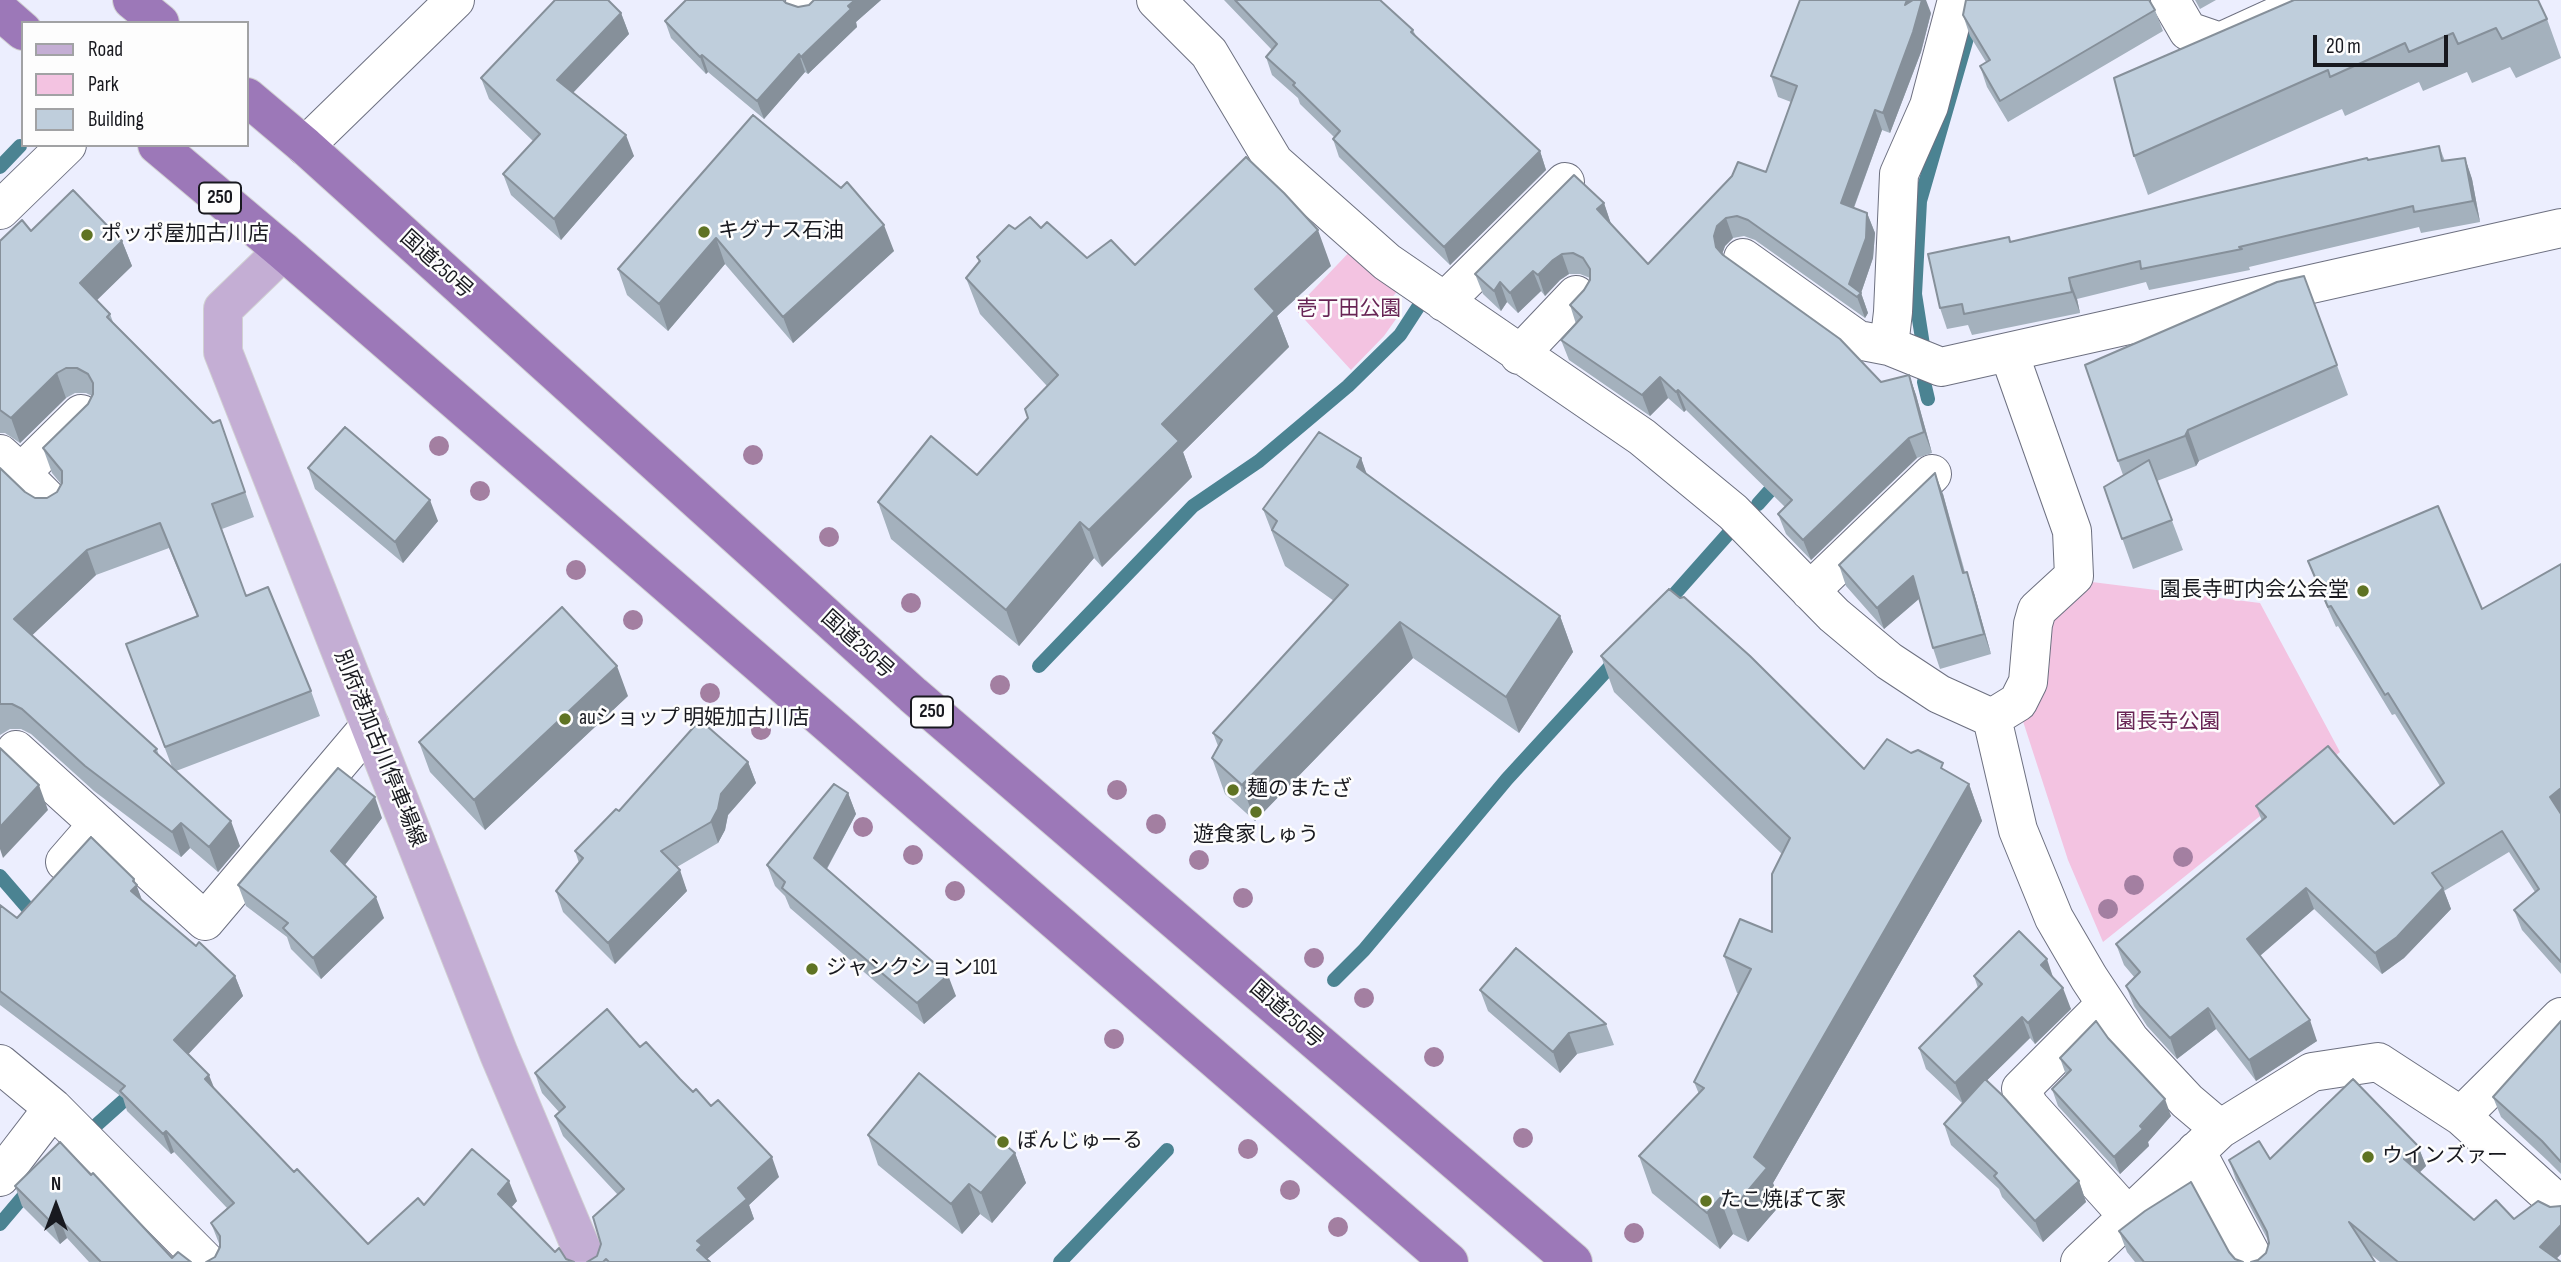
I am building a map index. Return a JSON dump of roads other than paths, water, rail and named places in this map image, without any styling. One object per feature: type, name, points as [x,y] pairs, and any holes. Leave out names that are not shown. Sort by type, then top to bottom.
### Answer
[{"type":"highway","points":[[132,0],[158,21]]},
{"type":"highway","points":[[0,11],[21,29]]},
{"type":"highway","name":"国道250号","points":[[248,98],[305,146],[913,695],[1573,1262]]},
{"type":"highway","name":"250","points":[[159,147],[283,251],[1449,1262]]},
{"type":"main road","name":"別府港加古川停車場線","points":[[283,251],[223,309],[223,352],[499,1054],[586,1262]]},
{"type":"street","points":[[305,146],[455,0]]},
{"type":"street","points":[[1156,0],[1209,53],[1274,162],[1387,262],[1642,437],[1733,512],[1834,615],[1889,661],[1939,694],[1992,718]]},
{"type":"street","points":[[1889,346],[1899,174],[1929,106],[1957,0]]},
{"type":"street","points":[[2170,0],[2188,31],[2220,42],[2312,0]]},
{"type":"street","points":[[0,210],[65,147]]},
{"type":"street","points":[[1444,302],[1565,182]]},
{"type":"street","points":[[1743,258],[1858,340],[1889,346],[1941,367],[2561,228]]},
{"type":"street","points":[[1519,355],[1576,295]]},
{"type":"street","points":[[1992,718],[2018,702],[2028,682],[2033,624],[2038,610],[2074,576],[2072,531],[2009,353]]},
{"type":"street","points":[[50,502],[10,464],[81,414]]},
{"type":"street","points":[[1810,591],[1932,474]]},
{"type":"street","points":[[1992,718],[2018,830],[2054,918],[2130,1040],[2187,1101],[2208,1140],[2255,1262]]},
{"type":"street","points":[[16,750],[205,921],[370,726]]},
{"type":"street","points":[[65,862],[98,824]]},
{"type":"street","points":[[2106,1004],[2021,1089],[2029,1106],[2127,1215]]},
{"type":"street","points":[[2461,1116],[2561,1017]]},
{"type":"street","points":[[2080,1262],[2208,1140],[2312,1072],[2378,1062],[2461,1116],[2561,1206]]},
{"type":"street","points":[[0,1064],[53,1108],[206,1262]]},
{"type":"street","points":[[0,1177],[53,1108]]},
{"type":"waterway","points":[[1923,345],[1915,294],[1920,201],[1978,0]]},
{"type":"waterway","points":[[0,167],[20,146]]},
{"type":"waterway","points":[[1039,666],[1193,506],[1259,461],[1348,386],[1400,335],[1424,298]]},
{"type":"waterway","points":[[1924,382],[1928,399]]},
{"type":"waterway","points":[[1758,504],[1782,477]]},
{"type":"waterway","points":[[1664,606],[1728,534]]},
{"type":"waterway","points":[[1334,980],[1364,950],[1507,779],[1618,658]]},
{"type":"waterway","points":[[0,876],[38,920]]},
{"type":"waterway","points":[[83,1137],[130,1095],[133,1087]]},
{"type":"waterway","points":[[1060,1262],[1167,1150]]},
{"type":"waterway","points":[[0,1224],[33,1185]]},
{"type":"place","name":"キグナス石油","points":[[704,232]]},
{"type":"place","name":"ポッポ屋加古川店","points":[[87,235]]},
{"type":"place","name":"園長寺町内会公会堂","points":[[2363,591]]},
{"type":"place","name":"auショップ 明姫加古川店","points":[[565,719]]},
{"type":"place","name":"麺のまたざ","points":[[1233,790]]},
{"type":"place","name":"遊食家しゅう","points":[[1256,812]]},
{"type":"place","name":"ジャンクション101","points":[[812,969]]},
{"type":"place","name":"ぼんじゅーる","points":[[1003,1142]]},
{"type":"place","name":"ウインズァー","points":[[2368,1157]]},
{"type":"place","name":"たこ焼ぽて家","points":[[1706,1201]]},
{"type":"park label","name":"壱丁田公園","points":[[1349,310]]},
{"type":"park label","name":"園長寺公園","points":[[2168,723]]}]
